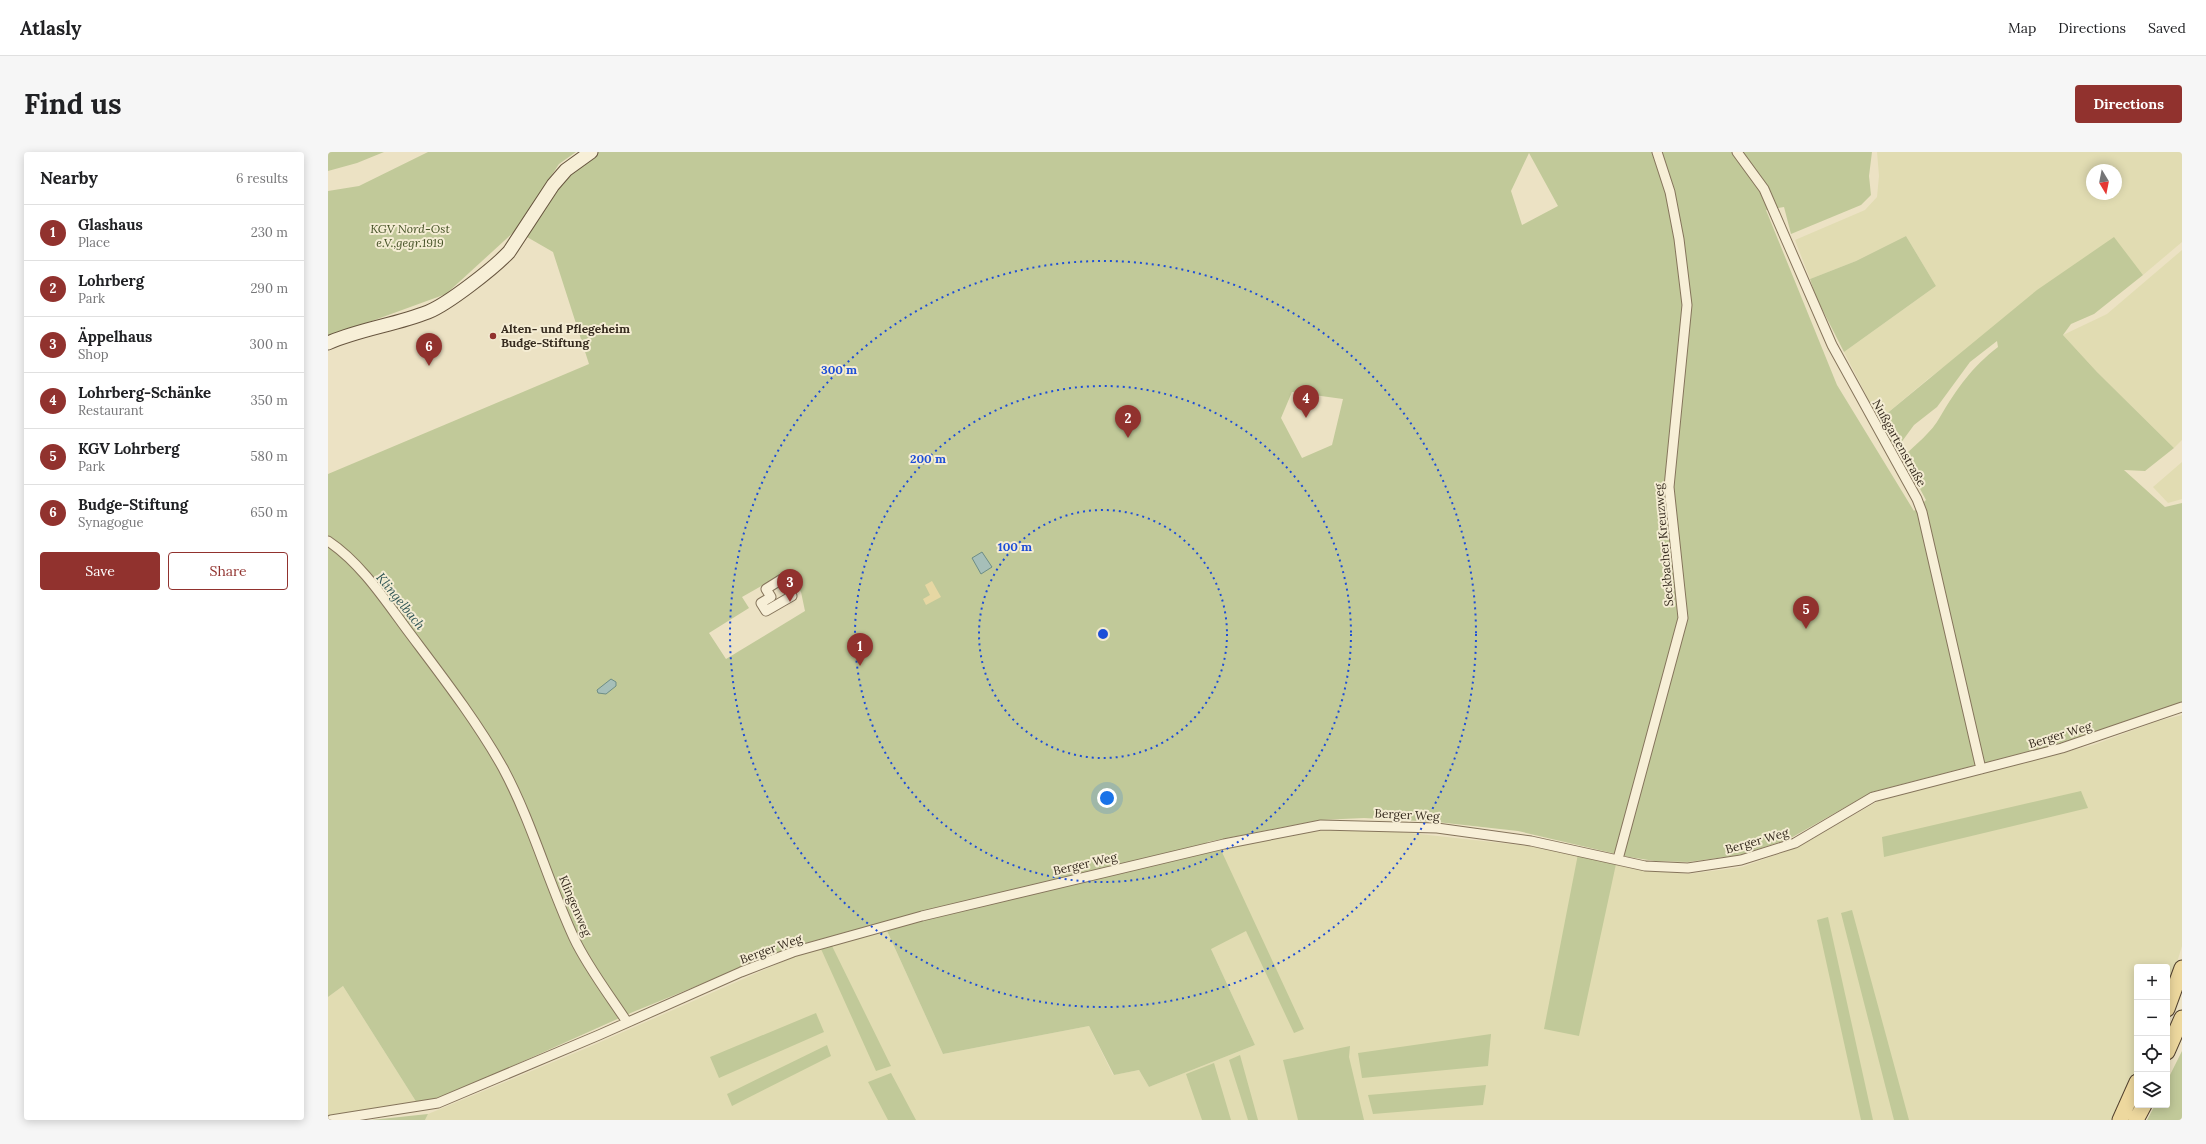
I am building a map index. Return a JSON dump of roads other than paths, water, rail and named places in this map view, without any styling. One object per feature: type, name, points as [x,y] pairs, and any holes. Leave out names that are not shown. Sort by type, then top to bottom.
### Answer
[{"type":"main road","points":[[328,343],[356,332],[428,312],[450,299],[501,261],[509,252],[553,185],[566,170],[591,152]]},
{"type":"main road","points":[[2170,1001],[2182,968]]},
{"type":"main road","points":[[2170,1045],[2182,1018]]},
{"type":"main road","points":[[2120,1120],[2134,1089]]},
{"type":"main road","points":[[2136,1120],[2142,1108]]},
{"type":"street","name":"Seckbacher Kreuzweg","points":[[1618,860],[1682,618],[1669,487],[1687,305],[1679,240],[1670,192],[1657,152]]},
{"type":"street","name":"Nußgartenstraße","points":[[1737,152],[1764,189],[1832,345],[1917,499],[1927,528],[1981,769]]},
{"type":"street","name":"Klingenweg","points":[[328,541],[340,549],[354,563],[382,597],[427,656],[499,762],[539,850],[575,940],[627,1022]]},
{"type":"street","name":"Berger Weg","points":[[627,1022],[741,972],[794,952],[922,916],[1060,882],[1224,844],[1294,829],[1321,825],[1437,828],[1531,841],[1645,866],[1688,868],[1741,860],[1794,843],[1873,797],[2062,748],[2182,708]]},
{"type":"street","points":[[331,1120],[438,1103],[627,1022]]},
{"type":"water","points":[[982,552],[992,567],[981,574],[972,558]]},
{"type":"water","points":[[611,679],[616,682],[616,686],[606,694],[598,693],[597,690]]},
{"type":"place","name":"Alten- und Pflegeheim Budge-Stiftung","points":[[493,336]]},
{"type":"place","name":"Budge-Stiftung","points":[[429,366]]},
{"type":"place","name":"Lohrberg-Schänke","points":[[1306,418]]},
{"type":"place","name":"Lohrberg","points":[[1128,438]]},
{"type":"place","name":"Äppelhaus","points":[[790,602]]},
{"type":"place","name":"KGV Lohrberg","points":[[1806,629]]},
{"type":"place","name":"Glashaus","points":[[860,666]]},
{"type":"park label","name":"KGV Nord-Ost e.V.,gegr.1919","points":[[410,236]]},
{"type":"water label","name":"Klingelbach","points":[[401,601]]}]
